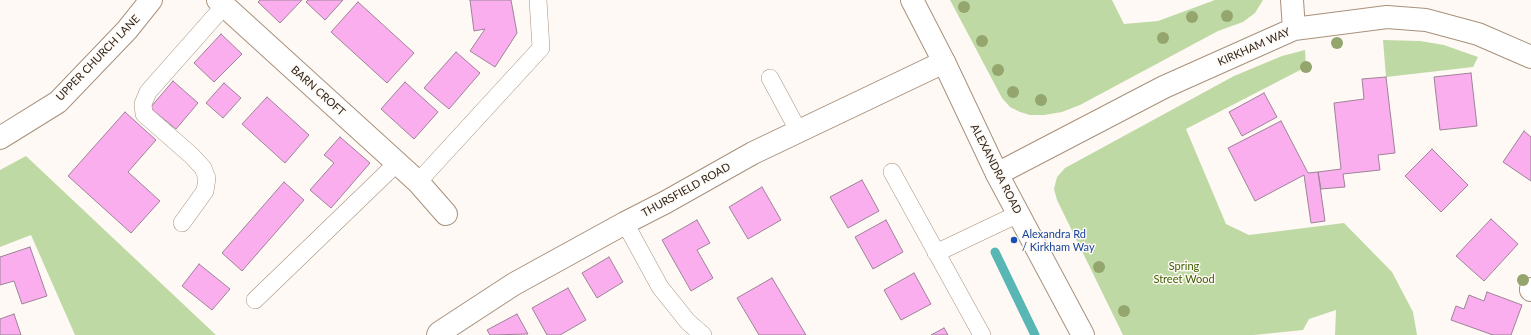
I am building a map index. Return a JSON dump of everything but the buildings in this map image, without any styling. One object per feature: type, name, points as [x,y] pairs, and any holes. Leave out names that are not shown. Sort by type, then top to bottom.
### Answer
[{"type":"street","name":"UPPER CHURCH LANE","points":[[0,138],[58,102],[127,30],[151,0]]},
{"type":"street","name":"ALEXANDRA ROAD","points":[[912,0],[944,62],[997,174],[1083,335]]},
{"type":"street","points":[[1292,0],[1294,29]]},
{"type":"street","name":"BARN CROFT","points":[[224,2],[418,182],[446,214]]},
{"type":"street","name":"KIRKHAM WAY","points":[[997,174],[1164,87],[1294,29],[1387,17],[1426,20],[1478,34],[1531,57]]},
{"type":"street","name":"THURSFIELD ROAD","points":[[438,335],[514,284],[753,153],[798,130],[944,62]]},
{"type":"lane","points":[[418,182],[541,48],[538,0]]},
{"type":"lane","points":[[182,223],[205,191],[207,178],[203,168],[192,156],[144,114],[143,104],[148,92],[224,2]]},
{"type":"lane","points":[[770,78],[798,130]]},
{"type":"lane","points":[[255,300],[397,163]]},
{"type":"lane","points":[[892,172],[982,335]]},
{"type":"lane","points":[[936,253],[1018,214]]},
{"type":"lane","points":[[625,223],[660,286],[688,322],[703,335]]},
{"type":"green space","points":[[950,0],[1112,0],[1124,24],[1158,21],[1215,0],[1263,0],[1255,13],[1243,22],[1218,31],[1080,105],[1062,112],[1044,115],[1030,115],[1010,107],[1002,98]]},
{"type":"green space","points":[[1383,40],[1420,41],[1444,45],[1478,57],[1473,67],[1386,77]]},
{"type":"green space","name":"Spring Street Wood","points":[[1305,50],[1306,67],[1186,129],[1226,224],[1249,235],[1344,223],[1392,272],[1413,312],[1417,335],[1335,335],[1336,310],[1309,319],[1303,330],[1254,335],[1123,335],[1057,200],[1054,189],[1057,177],[1065,168],[1234,76],[1282,56]]},
{"type":"green space","points":[[26,156],[216,335],[75,335],[31,235],[0,247],[0,170]]},
{"type":"waterway","points":[[995,252],[1035,335]]},
{"type":"place","name":"Alexandra Rd / Kirkham Way","points":[[1014,240]]}]
